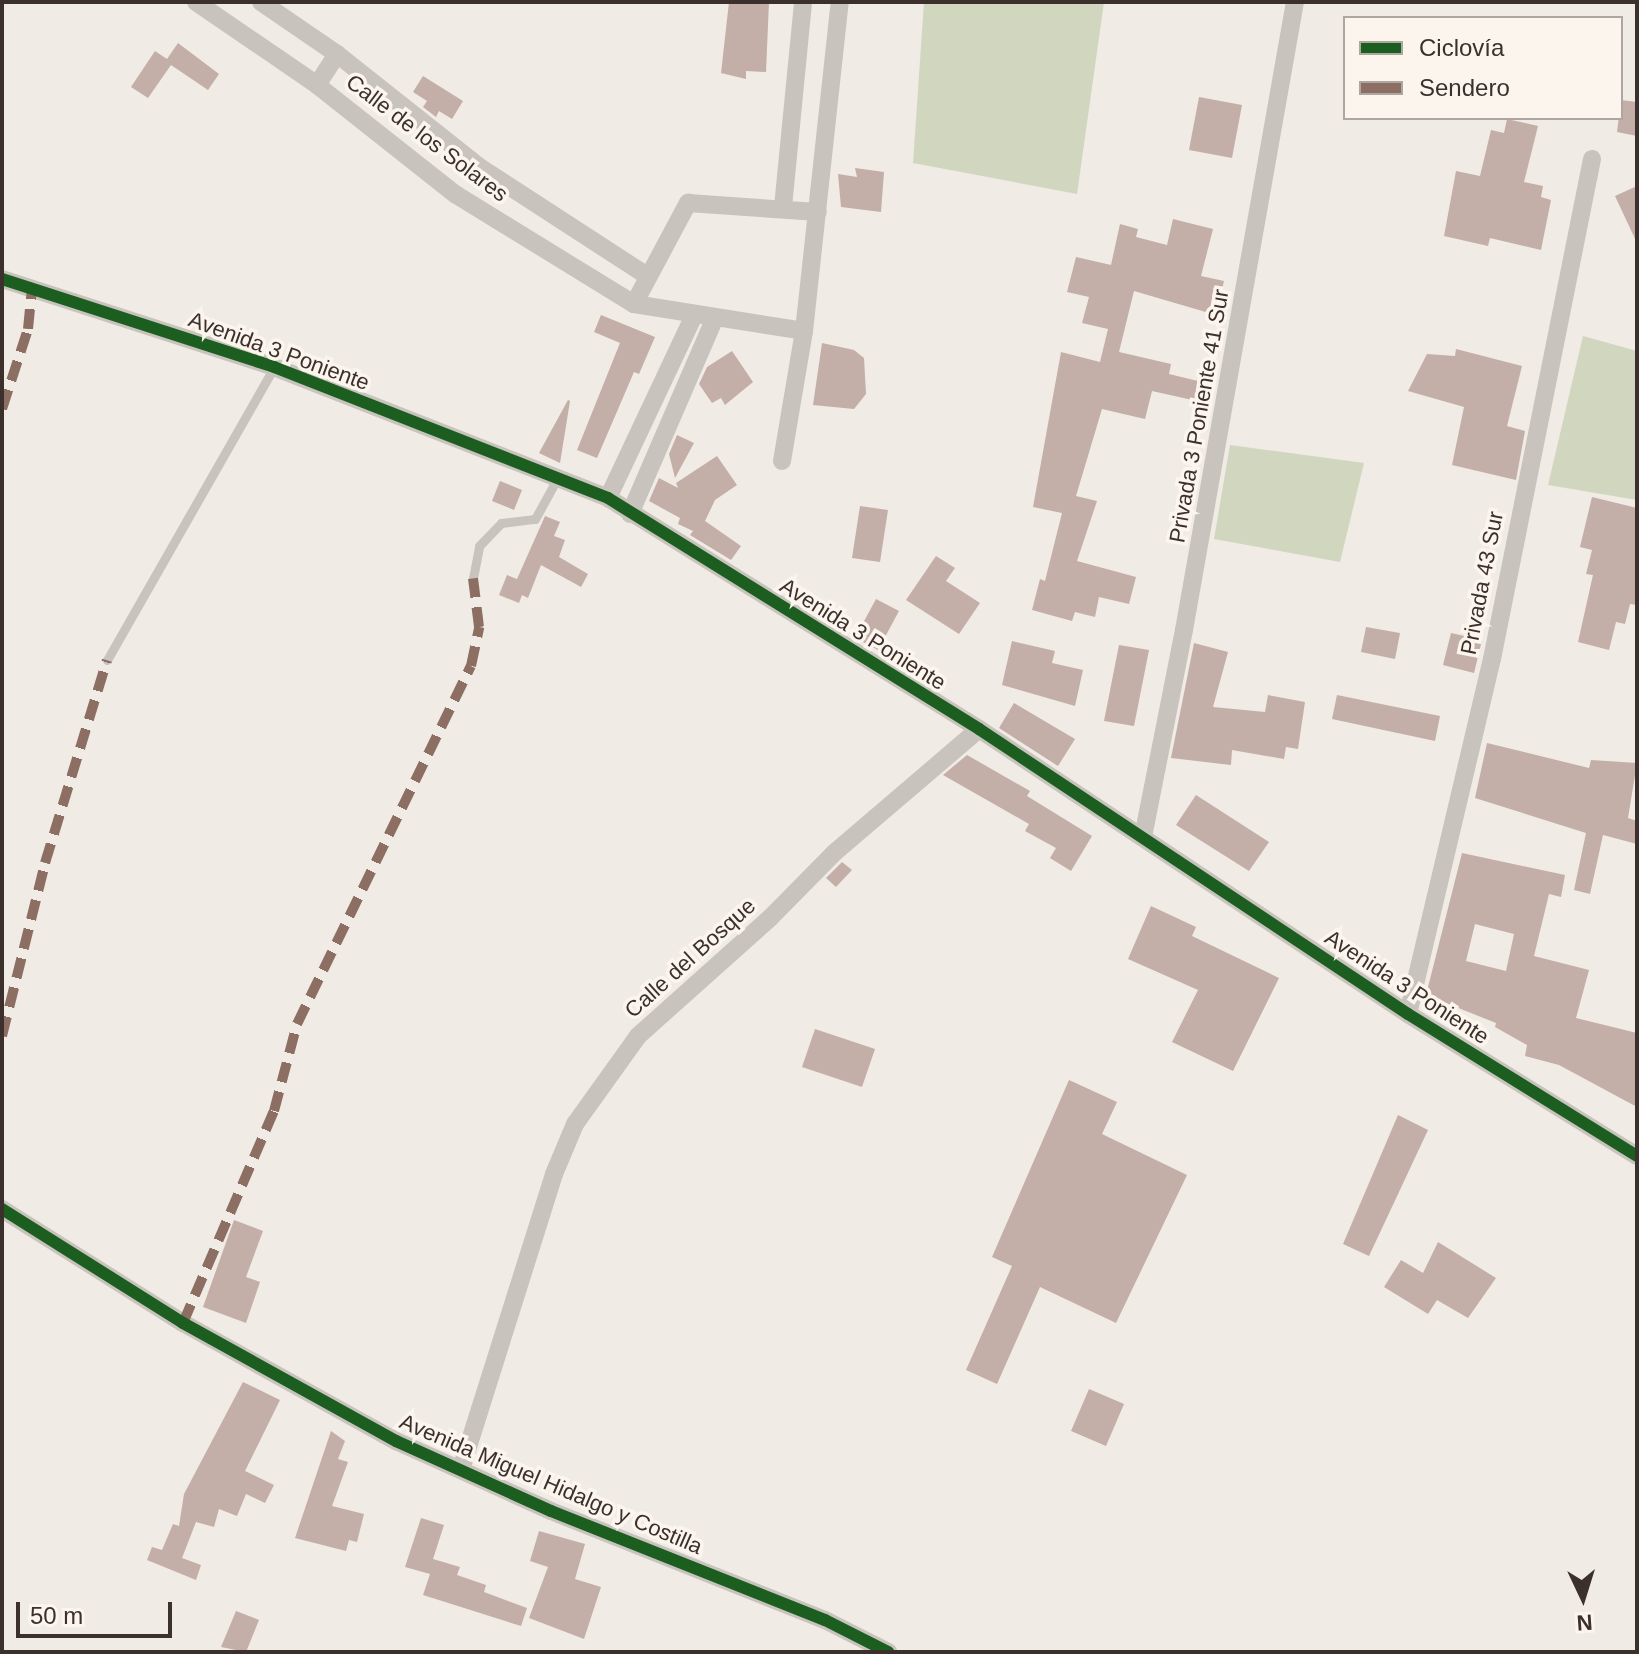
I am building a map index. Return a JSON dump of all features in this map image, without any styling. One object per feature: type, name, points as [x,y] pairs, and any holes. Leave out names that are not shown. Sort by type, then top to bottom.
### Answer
[{"type":"street","name":"Calle de los Solares","points":[[196,2],[317,85],[455,194],[634,304],[804,331]]},
{"type":"street","name":"Calle de los Solares","points":[[261,2],[337,54],[481,168],[646,275]]},
{"type":"street","points":[[783,207],[803,2]]},
{"type":"street","points":[[782,461],[804,331],[840,2]]},
{"type":"street","name":"Privada 3 Poniente 41 Sur","points":[[1143,837],[1218,445],[1295,2]]},
{"type":"street","points":[[317,85],[337,54]]},
{"type":"street","name":"Privada 43 Sur","points":[[1408,1014],[1492,659],[1592,159]]},
{"type":"street","points":[[634,304],[646,275],[688,203],[783,207],[818,212]]},
{"type":"street","name":"Avenida 3 Poniente","points":[[2,279],[274,367],[608,498],[979,729],[1408,1014],[1637,1156]]},
{"type":"street","points":[[608,498],[694,315]]},
{"type":"street","points":[[630,514],[715,318]]},
{"type":"street","name":"Calle del Bosque","points":[[462,1466],[554,1174],[575,1124],[638,1036],[770,918],[834,853],[979,729]]},
{"type":"street","name":"Avenida Miguel Hidalgo y Costilla","points":[[2,1209],[209,1337],[396,1441],[462,1466],[551,1511],[825,1620],[888,1652]]},
{"type":"lane","points":[[107,660],[274,367]]},
{"type":"lane","points":[[473,578],[479,546],[501,523],[535,519],[558,477]]},
{"type":"green space","points":[[924,2],[1104,2],[1077,194],[913,163]]},
{"type":"green space","points":[[1583,336],[1637,351],[1637,500],[1548,485]]},
{"type":"green space","points":[[1230,445],[1364,463],[1340,562],[1214,539]]},
{"type":"building","points":[[729,2],[769,2],[766,72],[746,71],[746,79],[721,73]]},
{"type":"building","points":[[178,43],[219,74],[208,90],[171,65],[148,98],[131,87],[155,51],[167,59]]},
{"type":"building","points":[[423,76],[463,101],[452,119],[439,111],[436,117],[423,107],[427,101],[413,92]]},
{"type":"building","points":[[1199,97],[1242,105],[1232,158],[1189,150]]},
{"type":"building","points":[[1623,100],[1637,102],[1637,136],[1617,132],[1618,120],[1623,120]]},
{"type":"building","points":[[1507,120],[1538,126],[1524,182],[1543,186],[1541,197],[1551,200],[1541,250],[1490,238],[1488,246],[1444,236],[1456,171],[1480,176],[1491,130],[1504,133]]},
{"type":"building","points":[[855,168],[884,172],[881,212],[841,207],[838,174],[857,177]]},
{"type":"building","points":[[1637,186],[1637,243],[1615,196]]},
{"type":"building","points":[[1173,219],[1213,229],[1201,276],[1224,281],[1216,315],[1134,291],[1119,352],[1171,364],[1169,374],[1202,382],[1197,401],[1152,391],[1145,419],[1102,409],[1076,496],[1097,501],[1077,561],[1136,577],[1129,604],[1099,597],[1095,617],[1075,612],[1072,621],[1032,610],[1040,579],[1045,581],[1062,513],[1033,507],[1061,352],[1100,362],[1108,329],[1082,323],[1089,297],[1067,292],[1076,257],[1111,265],[1120,224],[1138,229],[1136,237],[1167,245]]},
{"type":"building","points":[[601,315],[655,337],[639,374],[634,372],[597,458],[577,450],[620,343],[594,332]]},
{"type":"building","points":[[822,343],[854,350],[864,358],[866,394],[854,409],[813,405]]},
{"type":"building","points":[[1456,349],[1522,366],[1507,426],[1525,431],[1516,480],[1452,465],[1464,407],[1408,391],[1427,354],[1455,356]]},
{"type":"building","points":[[732,351],[753,382],[725,405],[721,398],[712,403],[699,384],[707,367]]},
{"type":"building","points":[[570,401],[560,463],[539,453]]},
{"type":"building","points":[[677,435],[694,443],[675,478],[669,454]]},
{"type":"building","points":[[717,456],[737,485],[715,500],[705,521],[741,546],[731,560],[690,535],[693,531],[678,524],[680,518],[649,501],[659,478],[678,488],[676,483]]},
{"type":"building","points":[[500,481],[522,490],[514,510],[492,501]]},
{"type":"building","points":[[1592,497],[1637,508],[1637,605],[1630,604],[1625,624],[1616,622],[1609,650],[1578,642],[1593,575],[1586,574],[1592,550],[1580,547]]},
{"type":"building","points":[[860,506],[888,510],[880,562],[852,558]]},
{"type":"building","points":[[545,516],[560,522],[554,536],[565,540],[559,557],[588,574],[581,587],[541,565],[528,598],[522,595],[519,603],[499,595],[507,575],[517,579]]},
{"type":"building","points":[[936,556],[955,568],[946,581],[980,603],[959,634],[906,600]]},
{"type":"building","points":[[876,599],[899,611],[878,650],[855,638]]},
{"type":"building","points":[[1366,627],[1400,633],[1395,659],[1361,652]]},
{"type":"building","points":[[1451,633],[1482,640],[1474,673],[1443,665]]},
{"type":"building","points":[[1012,641],[1055,651],[1052,663],[1083,670],[1075,706],[1002,685]]},
{"type":"building","points":[[1194,643],[1228,652],[1213,707],[1265,712],[1268,695],[1305,702],[1298,749],[1286,747],[1284,759],[1232,750],[1231,765],[1171,758]]},
{"type":"building","points":[[1119,645],[1149,650],[1134,726],[1104,721]]},
{"type":"building","points":[[1337,695],[1440,716],[1435,741],[1332,719]]},
{"type":"building","points":[[1014,703],[1075,739],[1058,766],[999,728]]},
{"type":"building","points":[[1487,743],[1589,768],[1591,760],[1637,763],[1628,818],[1637,821],[1637,844],[1603,835],[1590,894],[1574,890],[1586,833],[1475,798]]},
{"type":"building","points":[[967,755],[1030,791],[1027,796],[1092,836],[1071,871],[1050,858],[1056,848],[1025,831],[1029,824],[943,775]]},
{"type":"building","points":[[1196,795],[1269,842],[1249,871],[1176,825]]},
{"type":"building","points":[[1462,853],[1565,875],[1561,897],[1549,894],[1534,956],[1589,970],[1576,1018],[1637,1033],[1637,1107],[1559,1065],[1525,1056],[1527,1045],[1495,1027],[1496,1023],[1426,995]],"holes":[[[1475,924],[1514,934],[1506,971],[1466,961]]]},
{"type":"building","points":[[842,862],[852,870],[836,887],[826,878]]},
{"type":"building","points":[[1151,906],[1196,927],[1192,936],[1279,978],[1233,1071],[1172,1042],[1198,990],[1128,959]]},
{"type":"building","points":[[815,1029],[875,1049],[862,1087],[802,1067]]},
{"type":"building","points":[[1069,1080],[1117,1102],[1102,1134],[1187,1175],[1116,1323],[1040,1287],[997,1384],[966,1370],[1012,1266],[992,1257]]},
{"type":"building","points":[[1398,1115],[1428,1130],[1369,1256],[1343,1244]]},
{"type":"building","points":[[234,1220],[263,1231],[246,1277],[260,1282],[246,1323],[203,1307]]},
{"type":"building","points":[[1438,1242],[1496,1278],[1468,1318],[1437,1300],[1428,1314],[1384,1287],[1401,1260],[1423,1273]]},
{"type":"building","points":[[243,1382],[280,1400],[245,1471],[274,1485],[265,1503],[246,1494],[237,1516],[219,1509],[214,1527],[196,1522],[182,1558],[201,1565],[196,1580],[147,1560],[152,1547],[162,1550],[173,1524],[179,1526],[184,1494]]},
{"type":"building","points":[[1089,1389],[1124,1404],[1106,1446],[1071,1431]]},
{"type":"building","points":[[331,1431],[345,1441],[338,1459],[348,1462],[332,1506],[364,1514],[357,1542],[349,1540],[346,1551],[295,1538]]},
{"type":"building","points":[[421,1518],[444,1525],[433,1559],[460,1567],[457,1575],[486,1585],[484,1592],[527,1608],[521,1626],[423,1595],[430,1574],[405,1567]]},
{"type":"building","points":[[539,1531],[585,1544],[575,1579],[601,1587],[584,1639],[529,1618],[548,1567],[530,1561]]},
{"type":"building","points":[[236,1611],[259,1620],[246,1652],[221,1647]]},
{"type":"marked path","points":[[2,409],[28,329],[32,288]]},
{"type":"marked path","points":[[183,1323],[274,1111],[297,1024],[471,666],[479,627],[473,578]]},
{"type":"marked path","points":[[2,1036],[45,863],[107,660]]},
{"type":"cycle path","points":[[2,279],[274,367],[608,498],[979,729],[1408,1014],[1637,1156]]},
{"type":"cycle path","points":[[2,1209],[183,1323],[396,1441],[551,1511],[825,1620],[888,1652]]}]
